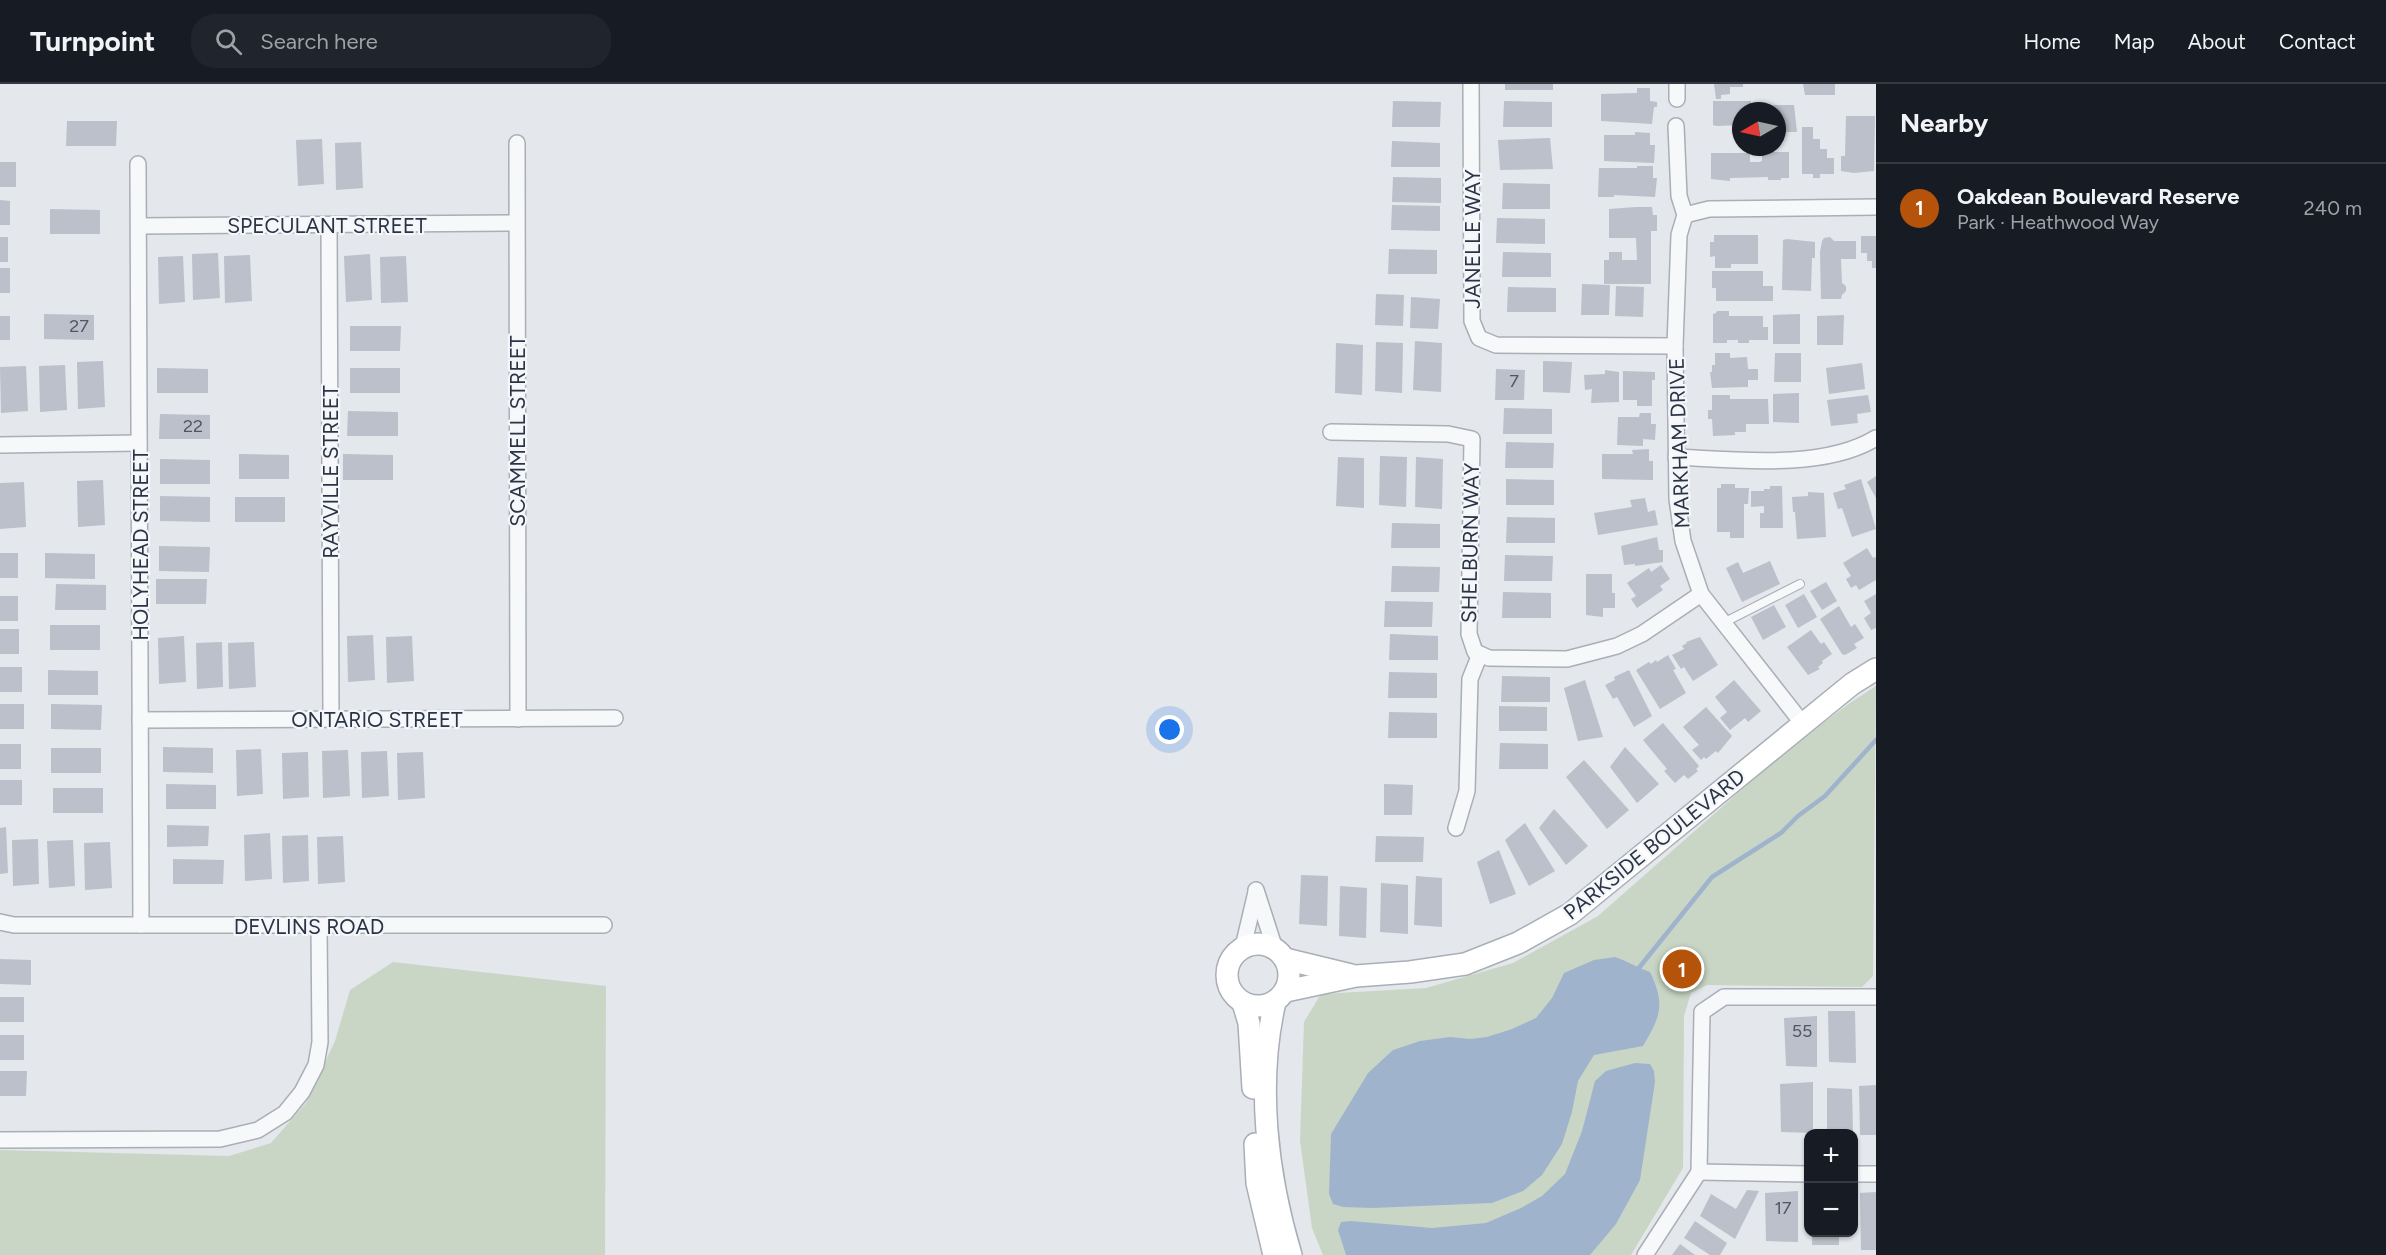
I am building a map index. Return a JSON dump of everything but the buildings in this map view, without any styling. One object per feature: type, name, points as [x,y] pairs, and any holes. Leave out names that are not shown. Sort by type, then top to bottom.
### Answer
[{"type":"street","name":"JANELLE WAY","points":[[1471,84],[1472,321],[1479,338],[1496,345],[1675,346]]},
{"type":"street","name":"MARKHAM DRIVE","points":[[1676,126],[1679,196],[1685,215],[1679,235],[1675,346],[1677,499],[1683,541],[1701,594],[1803,724]]},
{"type":"street","name":"SCAMMELL STREET","points":[[517,143],[518,719]]},
{"type":"street","name":"HOLYHEAD STREET","points":[[138,164],[141,925]]},
{"type":"street","points":[[1685,215],[1709,209],[1876,207]]},
{"type":"street","name":"SPECULANT STREET","points":[[139,226],[516,223]]},
{"type":"street","name":"RAYVILLE STREET","points":[[329,225],[332,720]]},
{"type":"street","name":"SHELBURN WAY","points":[[1331,432],[1448,434],[1472,439],[1469,634],[1475,652],[1489,658],[1567,659],[1583,655],[1617,646],[1642,634],[1701,594]]},
{"type":"street","points":[[1676,457],[1740,461],[1830,457],[1862,447],[1876,438]]},
{"type":"street","points":[[0,444],[139,443]]},
{"type":"street","points":[[1456,828],[1467,791],[1470,679],[1480,654]]},
{"type":"street","name":"PARKSIDE BOULEVARD","points":[[1280,996],[1356,976],[1410,972],[1465,963],[1518,943],[1570,914],[1852,684],[1876,669]]},
{"type":"street","name":"ONTARIO STREET","points":[[140,720],[615,718]]},
{"type":"street","points":[[1244,947],[1256,890],[1290,976],[1280,996],[1267,1036],[1267,1120],[1270,1166],[1282,1225],[1291,1255]]},
{"type":"street","name":"DEVLINS ROAD","points":[[5,925],[604,925]]},
{"type":"street","points":[[0,1140],[220,1139],[258,1130],[285,1113],[302,1092],[316,1065],[320,1042],[319,926]]},
{"type":"street","points":[[1274,1255],[1257,1183],[1249,1023],[1243,1003],[1231,991],[1227,975],[1231,959],[1244,947],[1260,944],[1280,954]]},
{"type":"street","name":"PARKSIDE BOULEVARD","points":[[1280,954],[1356,976]]},
{"type":"street","points":[[1243,1003],[1259,1007],[1280,996]]},
{"type":"street","points":[[1645,1255],[1699,1172],[1702,1011],[1724,997],[1876,997]]},
{"type":"street","points":[[1699,1172],[1804,1174]]},
{"type":"street","points":[[1858,1174],[1876,1174]]},
{"type":"lane","points":[[1723,623],[1800,584]]},
{"type":"green space","points":[[1876,686],[1873,976],[1862,987],[1707,985],[1691,993],[1684,1016],[1683,1168],[1631,1255],[1323,1255],[1312,1228],[1300,1141],[1304,1022],[1321,994],[1426,988],[1513,963],[1598,916],[1788,749]]},
{"type":"green space","points":[[393,962],[606,986],[605,1255],[0,1255],[0,1150],[229,1156],[271,1143],[306,1103],[335,1041],[350,990]]},
{"type":"water","points":[[1615,957],[1650,972],[1658,993],[1657,1019],[1643,1046],[1594,1055],[1578,1081],[1572,1112],[1562,1144],[1542,1175],[1523,1191],[1492,1203],[1373,1208],[1343,1207],[1333,1204],[1329,1194],[1331,1134],[1368,1073],[1393,1050],[1420,1041],[1450,1037],[1470,1039],[1487,1037],[1512,1029],[1536,1018],[1552,998],[1564,973],[1594,960]]},
{"type":"water","points":[[1635,1063],[1650,1064],[1654,1071],[1655,1082],[1640,1180],[1616,1224],[1590,1255],[1346,1255],[1338,1230],[1341,1222],[1432,1228],[1486,1223],[1542,1196],[1565,1174],[1582,1131],[1595,1081],[1606,1071]]},
{"type":"waterway","points":[[1638,969],[1712,877],[1781,833],[1798,816],[1825,796],[1876,740]]},
{"type":"place","name":"Oakdean Boulevard Reserve","points":[[1682,969]]}]
